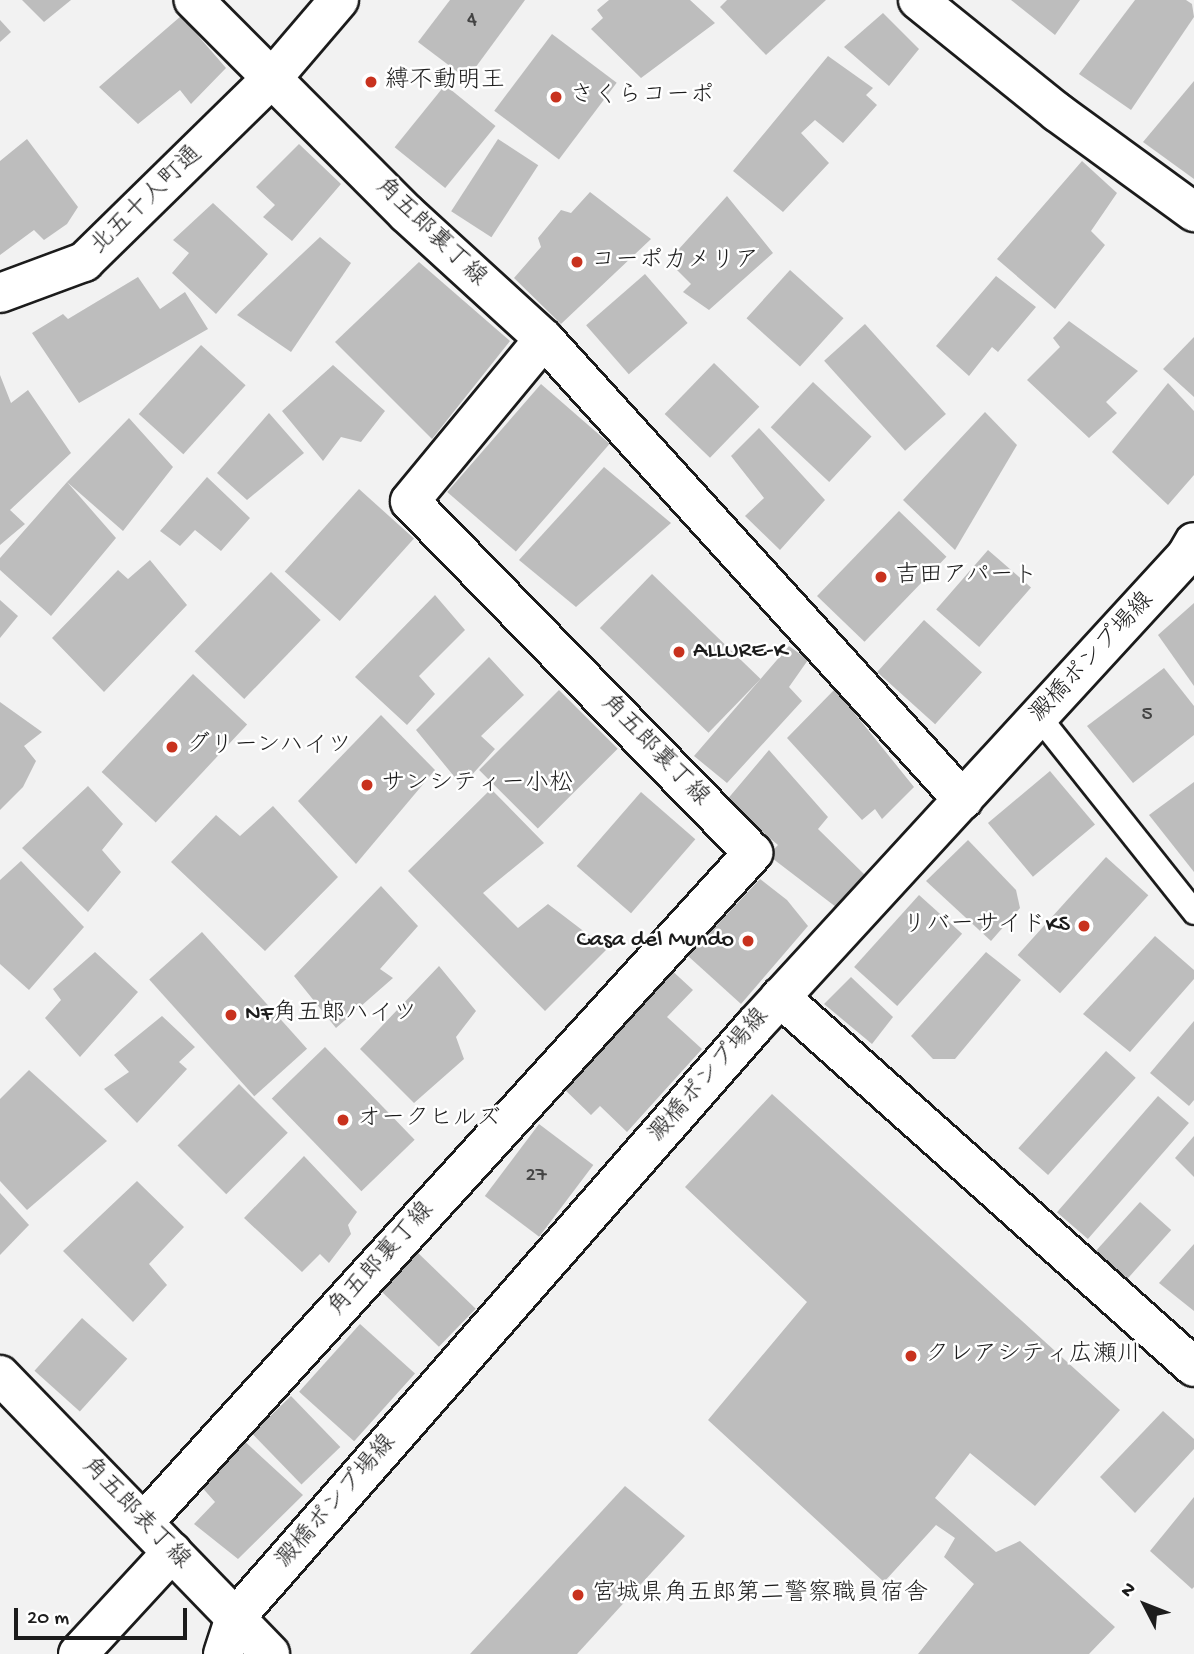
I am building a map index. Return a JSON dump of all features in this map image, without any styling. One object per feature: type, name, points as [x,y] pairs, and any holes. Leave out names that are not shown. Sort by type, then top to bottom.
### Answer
[{"type":"street","name":"角五郎裏丁線","points":[[144,1522],[753,853],[410,501],[544,340],[406,213],[274,76],[194,0]]},
{"type":"street","name":"北五十人町通","points":[[0,293],[85,262],[274,76],[339,0]]},
{"type":"street","points":[[918,0],[1057,111],[1194,212]]},
{"type":"street","points":[[544,340],[963,800]]},
{"type":"street","name":"澱橋ポンプ場線","points":[[235,1618],[780,997],[1186,556],[1194,542]]},
{"type":"street","points":[[780,997],[1194,1367]]},
{"type":"street","name":"角五郎表丁線","points":[[0,1375],[270,1654]]},
{"type":"street","points":[[78,1654],[172,1552]]},
{"type":"street","points":[[223,1654],[235,1618]]},
{"type":"lane","points":[[1039,717],[1194,912]]},
{"type":"building","points":[[22,0],[71,0],[44,22]]},
{"type":"building","points":[[450,0],[525,0],[467,79],[418,42]]},
{"type":"building","points":[[609,0],[690,0],[715,23],[641,78],[591,29],[603,18],[597,10]]},
{"type":"building","points":[[727,0],[826,0],[766,55],[720,7]]},
{"type":"building","points":[[1011,0],[1080,0],[1055,35]]},
{"type":"building","points":[[1135,0],[1186,0],[1192,4],[1194,17],[1131,110],[1079,74]]},
{"type":"building","points":[[883,13],[919,49],[889,86],[844,47]]},
{"type":"building","points":[[181,16],[226,68],[191,104],[180,90],[138,124],[99,87]]},
{"type":"building","points":[[0,20],[11,32],[0,42]]},
{"type":"building","name":"さくらコーポ","points":[[552,34],[617,83],[559,159],[494,111]]},
{"type":"building","points":[[828,56],[873,88],[866,95],[877,105],[843,143],[815,120],[801,133],[829,163],[783,212],[733,171]]},
{"type":"building","points":[[1194,81],[1194,179],[1143,142]]},
{"type":"building","points":[[445,85],[496,126],[445,188],[395,147]]},
{"type":"building","points":[[27,139],[78,207],[67,224],[44,240],[34,230],[0,255],[0,161]]},
{"type":"building","points":[[498,139],[538,165],[491,237],[451,211]]},
{"type":"building","points":[[299,144],[341,184],[292,241],[263,217],[275,205],[256,187]]},
{"type":"building","points":[[1082,161],[1117,193],[1091,231],[1105,245],[1055,309],[997,259]]},
{"type":"building","name":"コーポカメリア","points":[[590,192],[651,239],[561,324],[514,278],[541,247],[538,238],[561,210],[571,213]]},
{"type":"building","points":[[727,196],[773,253],[709,310],[683,292],[691,284],[668,261]]},
{"type":"building","points":[[213,203],[268,254],[216,314],[172,273],[189,253],[173,240]]},
{"type":"building","points":[[320,237],[351,263],[291,352],[237,315]]},
{"type":"building","points":[[419,262],[510,341],[432,439],[335,342]]},
{"type":"building","points":[[790,270],[844,318],[800,366],[747,318]]},
{"type":"building","points":[[645,274],[688,323],[629,374],[586,325]]},
{"type":"building","points":[[996,276],[1036,307],[998,352],[992,347],[969,376],[936,346]]},
{"type":"building","points":[[138,277],[160,309],[185,292],[208,329],[79,403],[32,333],[63,314],[68,319]]},
{"type":"building","points":[[1069,321],[1138,371],[1106,402],[1117,413],[1089,438],[1027,380],[1060,347],[1053,338]]},
{"type":"building","points":[[865,324],[946,414],[905,451],[824,361]]},
{"type":"building","points":[[1194,337],[1194,397],[1163,369]]},
{"type":"building","points":[[201,345],[246,385],[183,454],[139,414]]},
{"type":"building","points":[[714,363],[759,407],[710,458],[665,414]]},
{"type":"building","points":[[333,365],[385,411],[361,442],[341,437],[323,461],[282,411]]},
{"type":"building","points":[[0,375],[11,403],[28,390],[71,453],[10,510],[25,524],[0,545]]},
{"type":"building","points":[[813,382],[872,437],[829,482],[771,427]]},
{"type":"building","points":[[1168,383],[1194,411],[1194,475],[1168,505],[1112,452]]},
{"type":"building","points":[[541,384],[610,444],[516,552],[447,492]]},
{"type":"building","points":[[985,412],[1017,445],[955,550],[903,500]]},
{"type":"building","points":[[269,413],[304,453],[247,500],[217,473]]},
{"type":"building","points":[[129,418],[173,467],[123,531],[67,482]]},
{"type":"building","points":[[759,428],[825,500],[780,550],[745,516],[764,498],[731,456]]},
{"type":"building","points":[[604,467],[671,523],[576,607],[519,560]]},
{"type":"building","points":[[207,477],[250,518],[221,551],[195,530],[180,546],[160,531]]},
{"type":"building","points":[[67,482],[116,538],[51,616],[0,570],[0,558]]},
{"type":"building","points":[[359,489],[414,539],[340,621],[285,571]]},
{"type":"building","name":"吉田アパート","points":[[899,511],[946,557],[865,642],[817,596]]},
{"type":"building","points":[[988,550],[1031,587],[979,647],[936,610]]},
{"type":"building","points":[[150,560],[187,605],[104,692],[52,638],[118,570],[128,579]]},
{"type":"building","points":[[271,572],[321,620],[244,699],[195,651]]},
{"type":"building","name":"ALLURE-K","points":[[652,574],[761,679],[709,733],[600,628]]},
{"type":"building","points":[[435,595],[465,630],[419,676],[435,694],[407,725],[355,677]]},
{"type":"building","points":[[0,600],[18,616],[0,638]]},
{"type":"building","points":[[1194,603],[1194,686],[1158,635]]},
{"type":"building","points":[[924,620],[982,672],[935,724],[877,672]]},
{"type":"building","points":[[789,646],[808,660],[789,687],[802,701],[727,783],[694,756]]},
{"type":"building","points":[[489,657],[524,695],[481,736],[495,749],[462,786],[416,730]]},
{"type":"building","points":[[1164,668],[1194,706],[1194,735],[1133,783],[1087,726]]},
{"type":"building","name":"グリーンハイツ","points":[[193,674],[247,724],[156,822],[102,772]]},
{"type":"building","points":[[835,689],[914,787],[882,819],[875,809],[862,820],[787,738]]},
{"type":"building","points":[[559,690],[618,749],[538,829],[479,770]]},
{"type":"building","points":[[0,702],[42,732],[24,746],[36,761],[23,787],[0,810]]},
{"type":"building","name":"サンシティー小松","points":[[381,715],[435,770],[356,864],[298,801]]},
{"type":"building","points":[[769,750],[828,817],[818,829],[866,876],[836,907],[768,855],[778,845],[726,801]]},
{"type":"building","points":[[1050,771],[1095,825],[1033,877],[988,823]]},
{"type":"building","points":[[1194,782],[1194,872],[1149,815]]},
{"type":"building","points":[[88,786],[123,824],[102,850],[121,872],[88,912],[22,848]]},
{"type":"building","points":[[491,789],[544,843],[483,893],[518,928],[548,904],[607,949],[545,1011],[408,871]]},
{"type":"building","points":[[641,792],[695,839],[631,913],[577,866]]},
{"type":"building","points":[[273,806],[338,877],[265,951],[171,862],[216,815],[240,836]]},
{"type":"building","points":[[968,840],[1016,890],[1020,908],[991,941],[926,881]]},
{"type":"building","name":"リバーサイドKS","points":[[1106,857],[1148,895],[1060,993],[1018,955]]},
{"type":"building","points":[[21,861],[84,927],[29,990],[0,964],[0,880]]},
{"type":"building","name":"Casa del Mundo","points":[[760,879],[787,900],[808,926],[741,1004],[688,956]]},
{"type":"building","points":[[381,886],[418,926],[380,969],[393,978],[336,1028],[294,976]]},
{"type":"building","points":[[919,895],[962,934],[897,1006],[854,967]]},
{"type":"building","name":"NF角五郎ハイツ","points":[[202,932],[307,1049],[254,1096],[149,980]]},
{"type":"building","points":[[1155,936],[1194,970],[1194,979],[1130,1052],[1083,1014]]},
{"type":"building","points":[[95,952],[138,992],[80,1057],[45,1018],[61,1000],[53,989]]},
{"type":"building","points":[[986,952],[1021,980],[955,1059],[933,1059],[911,1036]]},
{"type":"building","points":[[439,966],[476,1011],[456,1037],[464,1059],[414,1103],[360,1049]]},
{"type":"building","points":[[667,966],[693,990],[667,1017],[702,1049],[627,1132],[600,1106],[591,1115],[562,1087]]},
{"type":"building","points":[[851,977],[893,1017],[872,1044],[824,1004]]},
{"type":"building","points":[[162,1016],[195,1047],[179,1062],[187,1069],[137,1123],[104,1089],[129,1072],[114,1055]]},
{"type":"building","points":[[1194,1021],[1194,1100],[1189,1106],[1150,1073]]},
{"type":"building","name":"オークヒルズ","points":[[325,1047],[415,1140],[361,1191],[272,1098]]},
{"type":"building","points":[[1106,1051],[1136,1078],[1048,1175],[1018,1148]]},
{"type":"building","points":[[29,1070],[107,1141],[27,1210],[0,1181],[0,1099]]},
{"type":"building","points":[[239,1084],[288,1133],[226,1194],[177,1146]]},
{"type":"building","name":"クレアシティ広瀬川","points":[[772,1094],[1120,1410],[1035,1506],[970,1453],[935,1498],[996,1552],[1020,1541],[1115,1627],[1089,1654],[918,1654],[974,1584],[944,1557],[955,1538],[936,1525],[884,1582],[708,1420],[807,1302],[685,1187]]},
{"type":"building","points":[[1158,1096],[1189,1123],[1088,1239],[1057,1212]]},
{"type":"building","points":[[539,1124],[593,1165],[539,1237],[485,1196]]},
{"type":"building","points":[[1194,1136],[1194,1177],[1175,1158]]},
{"type":"building","points":[[304,1156],[357,1212],[348,1225],[351,1234],[329,1263],[320,1254],[302,1272],[244,1218]]},
{"type":"building","points":[[137,1181],[184,1227],[149,1264],[167,1285],[133,1322],[63,1251]]},
{"type":"building","points":[[0,1193],[29,1225],[0,1255]]},
{"type":"building","points":[[1140,1202],[1171,1230],[1127,1279],[1096,1251]]},
{"type":"building","points":[[1194,1244],[1194,1311],[1159,1283]]},
{"type":"building","points":[[416,1251],[476,1309],[439,1347],[379,1289]]},
{"type":"building","points":[[82,1318],[127,1359],[80,1412],[34,1371]]},
{"type":"building","points":[[360,1324],[415,1374],[354,1441],[299,1392]]},
{"type":"building","points":[[291,1396],[340,1447],[301,1485],[252,1434]]},
{"type":"building","points":[[1163,1411],[1194,1439],[1194,1449],[1135,1513],[1100,1477]]},
{"type":"building","points":[[241,1438],[303,1495],[238,1559],[194,1524],[215,1502],[199,1484]]},
{"type":"building","name":"宮城県角五郎第二警察職員宿舎","points":[[625,1486],[685,1536],[577,1654],[470,1654]]},
{"type":"building","points":[[1194,1497],[1194,1587],[1192,1589],[1150,1551]]},
{"type":"place","name":"縛不動明王","points":[[371,82]]},
{"type":"place","name":"さくらコーポ","points":[[556,97]]},
{"type":"place","name":"コーポカメリア","points":[[577,262]]},
{"type":"place","name":"吉田アパート","points":[[881,577]]},
{"type":"place","name":"ALLURE-K","points":[[679,652]]},
{"type":"place","name":"グリーンハイツ","points":[[172,747]]},
{"type":"place","name":"サンシティー小松","points":[[367,785]]},
{"type":"place","name":"リバーサイドKS","points":[[1084,926]]},
{"type":"place","name":"Casa del Mundo","points":[[748,941]]},
{"type":"place","name":"NF角五郎ハイツ","points":[[231,1015]]},
{"type":"place","name":"オークヒルズ","points":[[343,1120]]},
{"type":"place","name":"クレアシティ広瀬川","points":[[911,1356]]},
{"type":"place","name":"宮城県角五郎第二警察職員宿舎","points":[[578,1595]]}]
